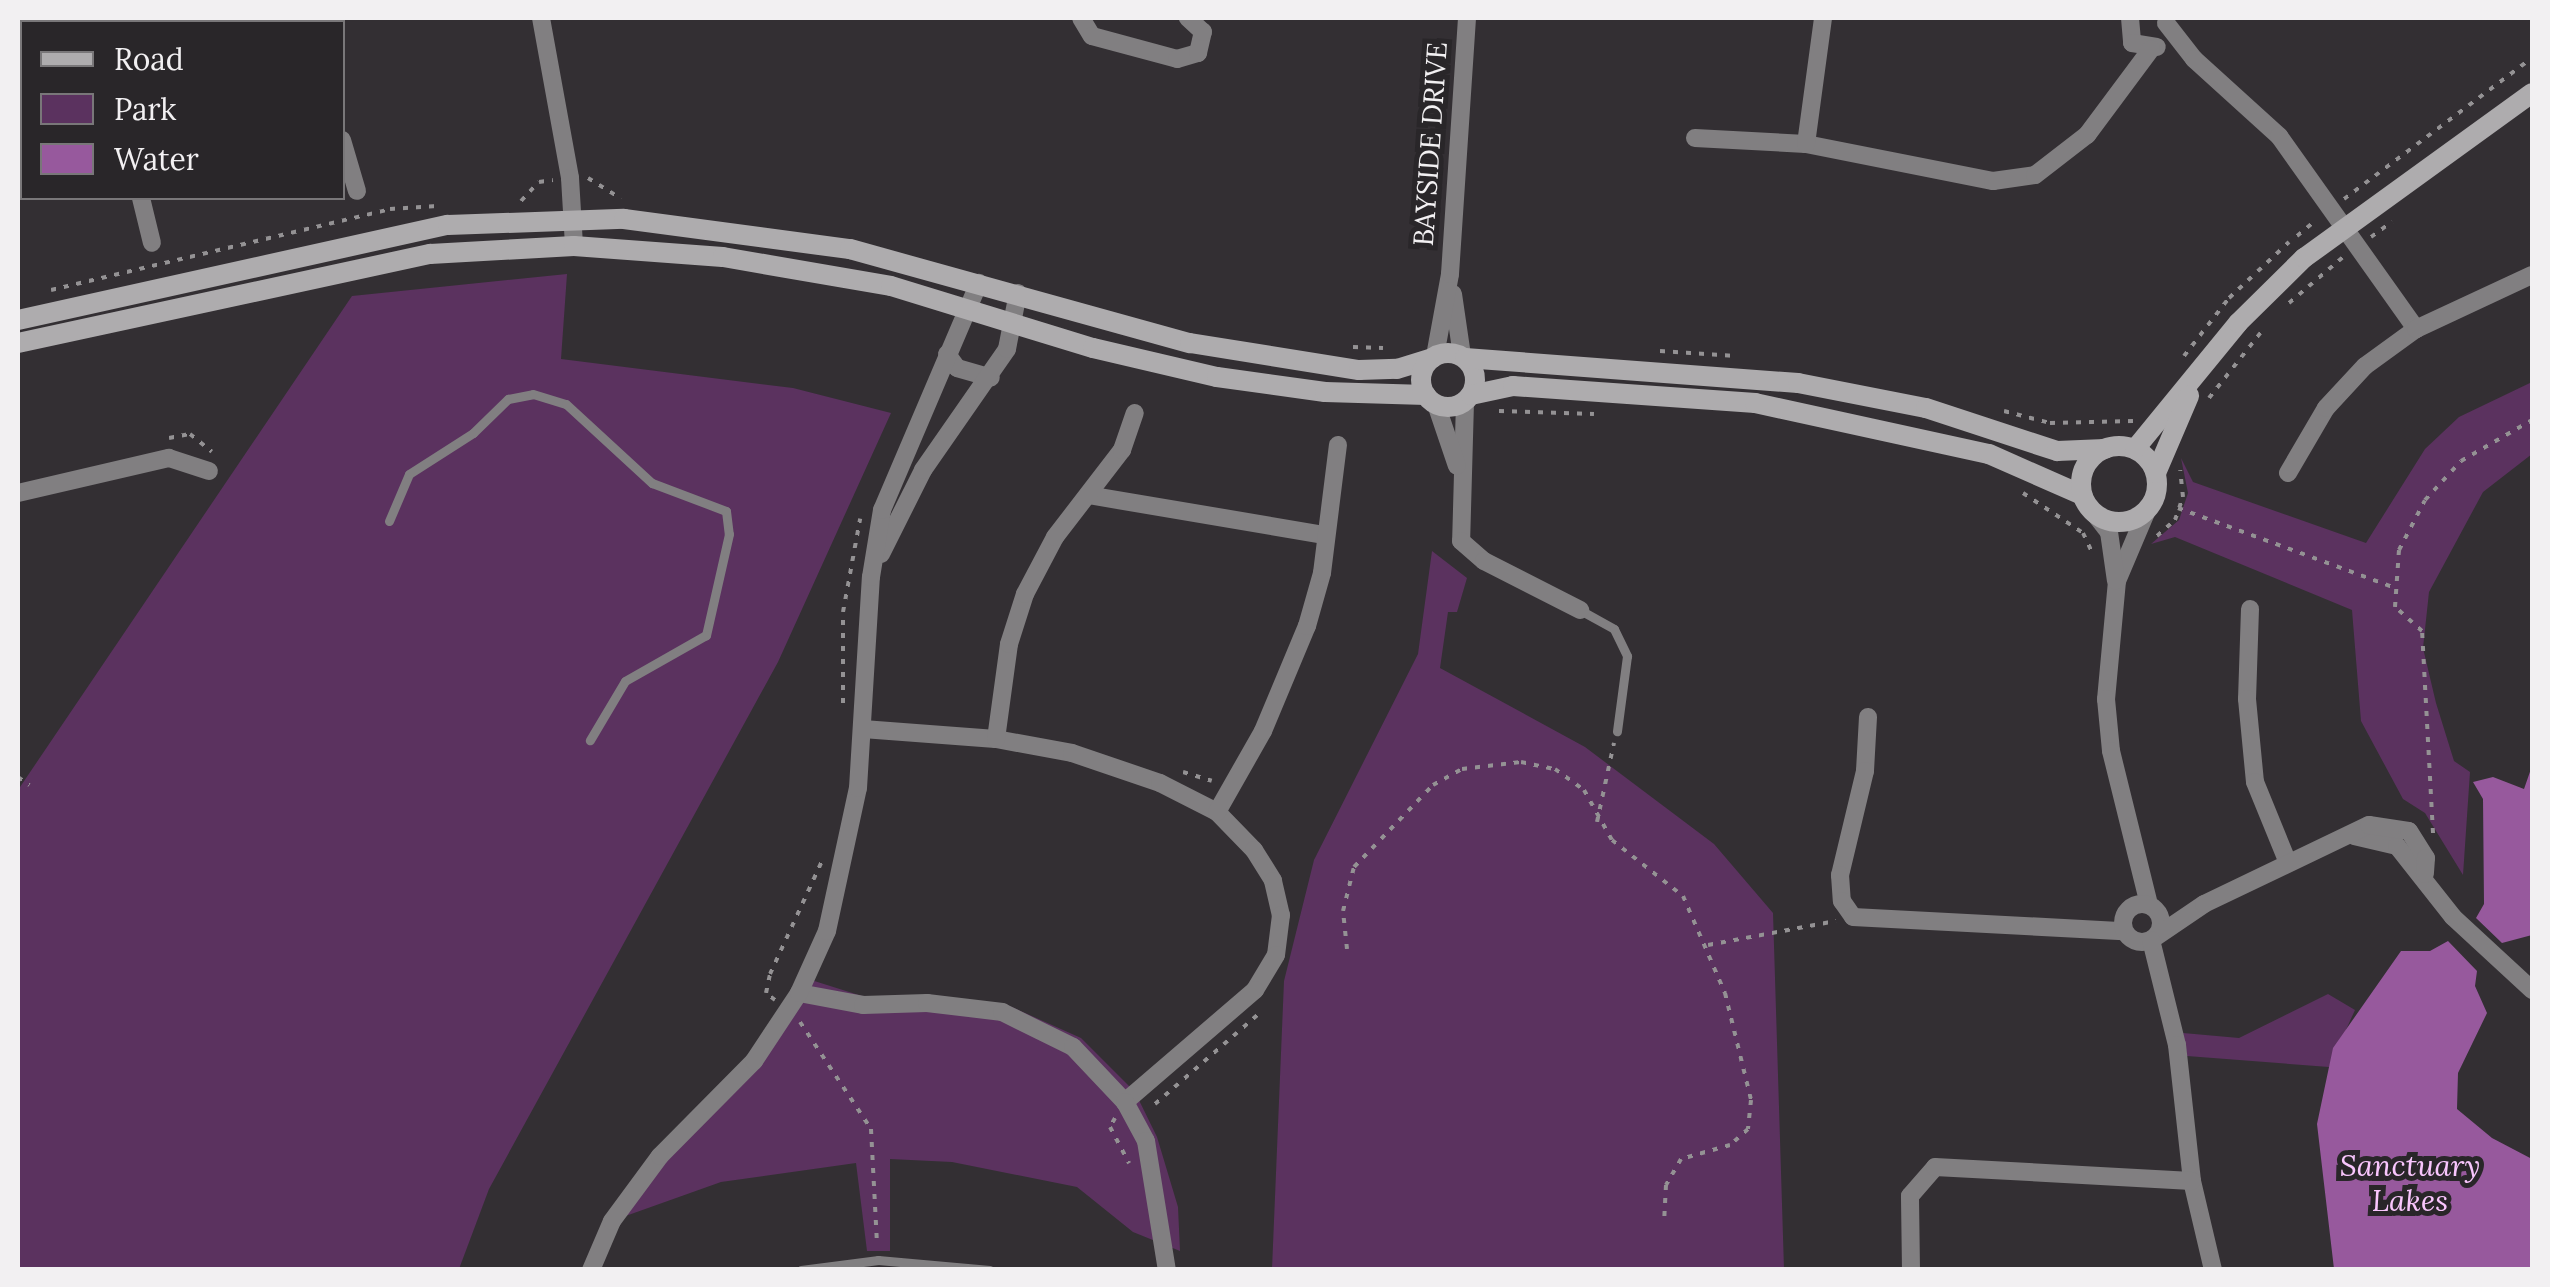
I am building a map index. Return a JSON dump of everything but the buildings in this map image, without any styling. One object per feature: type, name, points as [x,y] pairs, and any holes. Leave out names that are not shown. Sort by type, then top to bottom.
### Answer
[{"type":"street","points":[[542,18],[570,178],[574,246]]},
{"type":"street","points":[[1081,18],[1092,36],[1177,60],[1198,53],[1203,32],[1188,18]]},
{"type":"street","name":"BAYSIDE DRIVE","points":[[1433,357],[1450,274],[1467,18]]},
{"type":"street","points":[[1806,144],[1823,18]]},
{"type":"street","points":[[2117,18],[2154,48],[2194,59]]},
{"type":"street","points":[[1694,138],[1806,144],[1993,180],[2036,175],[2087,135],[2122,80],[2154,48],[2165,20]]},
{"type":"street","points":[[2165,20],[2194,59],[2280,136],[2416,330]]},
{"type":"street","points":[[2122,80],[2130,31]]},
{"type":"street","points":[[2134,449],[2238,323],[2346,228],[2532,94]]},
{"type":"street","points":[[345,150],[357,192]]},
{"type":"street","points":[[142,200],[152,242]]},
{"type":"street","points":[[18,320],[400,233],[572,218],[787,238],[980,282],[1149,334],[1378,371],[1433,357],[1463,357],[1798,383],[1926,408],[2057,451],[2134,449],[2156,473]]},
{"type":"street","points":[[18,344],[386,262],[574,246],[782,265],[972,307],[1093,348],[1217,377],[1325,392],[1431,400],[1546,386],[1755,402],[1989,454],[2082,494],[2109,532],[2116,582],[2106,699],[2134,857],[2161,925],[2154,938],[2157,981],[2186,1094],[2192,1181],[2213,1270]]},
{"type":"street","name":"BAYSIDE DRIVE","points":[[1450,274],[1463,357]]},
{"type":"street","points":[[2288,472],[2326,408],[2365,366],[2416,330],[2532,275]]},
{"type":"street","points":[[591,1270],[612,1222],[660,1156],[754,1061],[794,1000],[827,931],[851,835],[863,730],[870,577],[882,510],[980,282]]},
{"type":"street","points":[[870,577],[923,470],[991,378],[1011,339],[1009,319],[1018,293]]},
{"type":"street","points":[[948,354],[957,368],[991,378]]},
{"type":"street","points":[[1433,357],[1421,379],[1461,476]]},
{"type":"street","points":[[1463,357],[1476,380],[1468,398],[1460,541],[1484,561],[1580,610]]},
{"type":"street","points":[[2116,582],[2148,508],[2156,473],[2198,376]]},
{"type":"street","points":[[996,739],[1008,644],[1024,594],[1122,450],[1136,413]]},
{"type":"street","points":[[1217,812],[1263,731],[1308,626],[1338,446]]},
{"type":"street","points":[[2082,494],[2087,462],[2105,449]]},
{"type":"street","points":[[18,493],[170,458],[209,471]]},
{"type":"street","points":[[1088,495],[1325,535]]},
{"type":"street","points":[[2094,513],[2116,522],[2148,508]]},
{"type":"street","points":[[2250,608],[2247,699],[2255,782],[2288,863]]},
{"type":"street","points":[[1868,716],[1865,770],[1840,875],[1842,900],[1853,917],[1876,923],[2100,928],[2126,923],[2152,907],[2204,904]]},
{"type":"street","points":[[863,730],[996,739],[1072,753],[1160,782],[1217,812],[1254,850],[1272,882],[1281,915],[1276,955],[1255,990],[1125,1102]]},
{"type":"street","points":[[2154,938],[2204,904],[2354,836],[2397,846],[2425,874],[2453,917],[2532,990]]},
{"type":"street","points":[[2134,857],[2126,923],[2157,981]]},
{"type":"street","points":[[2126,923],[2154,938]]},
{"type":"street","points":[[794,1000],[862,1005],[928,1002],[1002,1012],[1073,1047],[1125,1102],[1146,1141],[1167,1270]]},
{"type":"street","points":[[1910,1270],[1910,1196],[1935,1167],[2192,1181]]},
{"type":"lane","points":[[390,520],[409,474],[473,433],[508,399],[534,394],[566,404],[652,483],[726,511],[729,534],[706,635],[625,681],[590,740]]},
{"type":"lane","points":[[1580,610],[1614,628],[1627,656],[1617,732]]},
{"type":"lane","points":[[802,1270],[878,1265],[990,1270]]},
{"type":"path","points":[[2183,357],[2240,287],[2493,82],[2532,58]]},
{"type":"path","points":[[503,203],[520,202],[539,182],[570,178],[594,178],[626,202]]},
{"type":"path","points":[[36,294],[390,209],[454,205]]},
{"type":"path","points":[[1340,347],[1389,348]]},
{"type":"path","points":[[1650,350],[1744,357]]},
{"type":"path","points":[[2002,410],[2065,424],[2128,423],[2146,414]]},
{"type":"path","points":[[2434,838],[2422,632],[2395,608],[2393,587],[2400,550],[2424,500],[2461,460],[2532,420]]},
{"type":"path","points":[[2178,508],[2393,587]]},
{"type":"path","points":[[843,710],[843,612],[862,510]]},
{"type":"path","points":[[1598,822],[1617,732]]},
{"type":"path","points":[[1348,948],[1343,911],[1354,867],[1433,785],[1462,768],[1521,762],[1555,769],[1584,790],[1598,822],[1612,840],[1683,896],[1708,945],[1751,1100],[1748,1129],[1730,1145],[1681,1158],[1666,1185],[1664,1218]]},
{"type":"path","points":[[1171,766],[1199,779],[1220,779]]},
{"type":"path","points":[[18,777],[29,785]]},
{"type":"path","points":[[824,854],[770,974],[766,993],[794,1000],[871,1129],[878,1265]]},
{"type":"path","points":[[1708,945],[1853,917]]},
{"type":"green space","points":[[567,274],[561,359],[793,388],[891,413],[778,662],[489,1189],[459,1269],[18,1270],[18,790],[352,296]]},
{"type":"green space","points":[[2532,382],[2532,454],[2483,492],[2429,592],[2423,648],[2454,761],[2470,772],[2463,875],[2425,813],[2403,799],[2361,721],[2352,610],[2175,537],[2151,544],[2179,520],[2188,493],[2181,458],[2193,482],[2366,543],[2425,449],[2459,417]]},
{"type":"green space","points":[[1432,551],[1467,578],[1457,612],[1448,612],[1440,668],[1585,747],[1714,844],[1773,913],[1784,1269],[1272,1269],[1284,981],[1314,860],[1418,654]]},
{"type":"green space","points":[[808,979],[865,997],[1005,1004],[1081,1038],[1135,1092],[1157,1137],[1178,1207],[1180,1251],[1133,1232],[1077,1187],[952,1162],[890,1159],[890,1251],[867,1251],[856,1163],[721,1182],[620,1218],[660,1156],[754,1061]]},
{"type":"green space","points":[[2328,994],[2355,1010],[2329,1067],[2187,1056],[2183,1033],[2239,1038]]},
{"type":"water","points":[[2532,766],[2532,935],[2502,943],[2476,918],[2484,904],[2483,799],[2473,782],[2493,777],[2524,789]]},
{"type":"water","name":"Sanctuary Lakes","points":[[2448,941],[2477,971],[2475,986],[2487,1013],[2458,1073],[2457,1109],[2492,1138],[2532,1159],[2532,1269],[2334,1269],[2317,1124],[2333,1048],[2401,951],[2430,951]]}]
